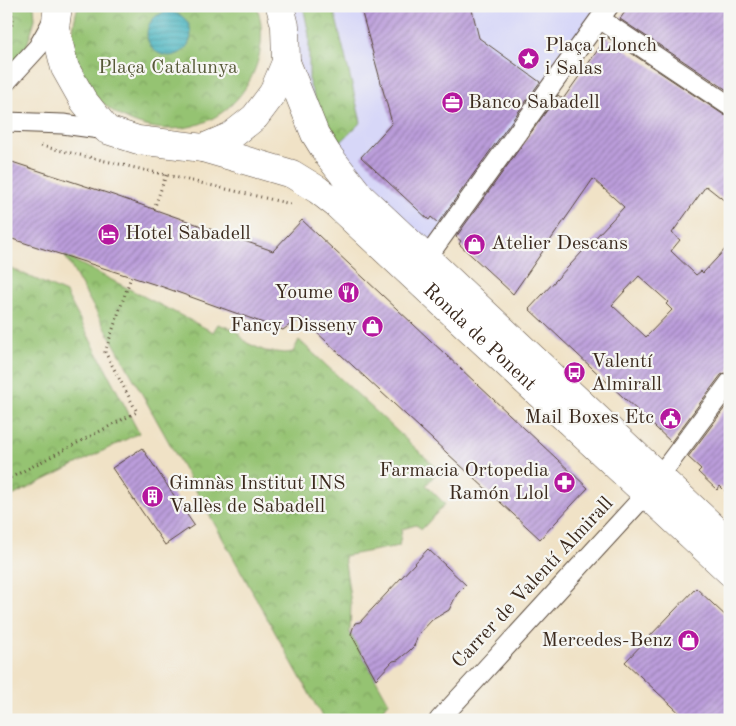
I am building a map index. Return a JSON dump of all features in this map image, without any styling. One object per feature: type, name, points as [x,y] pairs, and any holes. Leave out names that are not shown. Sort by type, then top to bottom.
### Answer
[{"type":"main road","points":[[202,148],[231,136],[255,117],[273,93],[286,62],[285,26],[280,6]]},
{"type":"main road","points":[[57,10],[56,35],[65,68],[83,100],[107,130]]},
{"type":"main road","name":"Ronda de Ponent","points":[[286,62],[315,134],[328,155],[361,198],[426,259],[652,485],[730,572]]},
{"type":"main road","name":"Ronda de Ponent","points":[[107,130],[138,140],[202,148],[292,174],[318,190],[652,485],[730,543]]},
{"type":"street","points":[[6,82],[38,47],[57,10]]},
{"type":"street","points":[[426,259],[605,13],[730,106]]},
{"type":"street","points":[[6,122],[64,124],[107,130]]},
{"type":"street","name":"Carrer de Valentí Almirall","points":[[439,720],[652,485],[730,382]]},
{"type":"path","points":[[6,39],[12,24],[12,6]]},
{"type":"path","points":[[34,145],[294,205]]},
{"type":"path","points":[[154,210],[166,175]]},
{"type":"path","points":[[6,480],[137,412],[105,352],[132,277]]},
{"type":"shaded area","points":[[280,6],[609,6],[426,259],[328,155]]},
{"type":"green space","points":[[6,6],[34,6],[35,19],[25,52],[6,73]]},
{"type":"green space","name":"Plaça Catalunya","points":[[78,6],[257,6],[261,25],[260,53],[250,80],[231,105],[207,121],[181,128],[153,128],[127,119],[103,103],[85,81],[73,46],[73,29]]},
{"type":"green space","points":[[303,6],[333,6],[361,122],[340,143],[325,125],[309,83],[309,35]]},
{"type":"green space","points":[[65,256],[213,332],[218,324],[235,330],[247,343],[265,351],[293,352],[299,340],[439,470],[426,485],[445,504],[422,529],[416,525],[402,529],[399,546],[344,556],[351,604],[350,633],[389,703],[372,720],[324,720]]},
{"type":"green space","points":[[6,266],[66,293],[139,433],[6,499]]},
{"type":"water","points":[[169,12],[181,16],[187,22],[191,34],[187,46],[181,52],[169,56],[157,52],[151,46],[147,34],[151,22],[157,16]]},
{"type":"building","name":"Banco Sabadell","points":[[360,6],[471,6],[479,38],[540,82],[438,223],[431,217],[429,220],[361,157],[392,123]]},
{"type":"building","points":[[629,6],[730,6],[730,92],[620,19]]},
{"type":"building","points":[[607,37],[724,115],[730,117],[730,205],[706,186],[672,233],[680,240],[671,251],[696,275],[701,271],[703,273],[730,244],[730,371],[721,375],[671,442],[529,309],[624,207],[593,179],[513,294],[459,244],[461,241],[456,237],[558,95],[563,99]],"holes":[[[639,276],[668,302],[666,304],[672,310],[646,337],[612,305]]]},
{"type":"building","points":[[6,160],[273,251],[302,220],[588,488],[540,539],[300,317],[283,330],[163,287],[6,237]]},
{"type":"building","points":[[730,401],[730,496],[720,486],[717,490],[698,472],[701,469],[688,457]]},
{"type":"building","name":"Gimnàs Institut INS Vallès de Sabadell","points":[[142,448],[194,525],[165,545],[112,468]]},
{"type":"building","points":[[428,549],[466,585],[457,594],[449,610],[432,620],[418,635],[414,646],[398,660],[393,661],[376,679],[351,634],[355,623],[360,622]]},
{"type":"building","name":"Mercedes-Benz","points":[[696,588],[730,620],[730,720],[687,720],[625,662]]},
{"type":"place","name":"Plaça Llonch i Salas","points":[[529,58]]},
{"type":"place","name":"Banco Sabadell","points":[[452,103]]},
{"type":"place","name":"Hotel Sabadell","points":[[109,234]]},
{"type":"place","name":"Atelier Descans","points":[[475,244]]},
{"type":"place","name":"Youme","points":[[349,293]]},
{"type":"place","name":"Fancy Disseny","points":[[373,326]]},
{"type":"place","name":"Valentí Almirall","points":[[575,373]]},
{"type":"place","name":"Mail Boxes Etc","points":[[670,418]]},
{"type":"place","name":"Farmacia Ortopedia Ramón Llol","points":[[565,482]]},
{"type":"place","name":"Gimnàs Institut INS Vallès de Sabadell","points":[[153,496]]},
{"type":"place","name":"Mercedes-Benz","points":[[688,641]]}]
